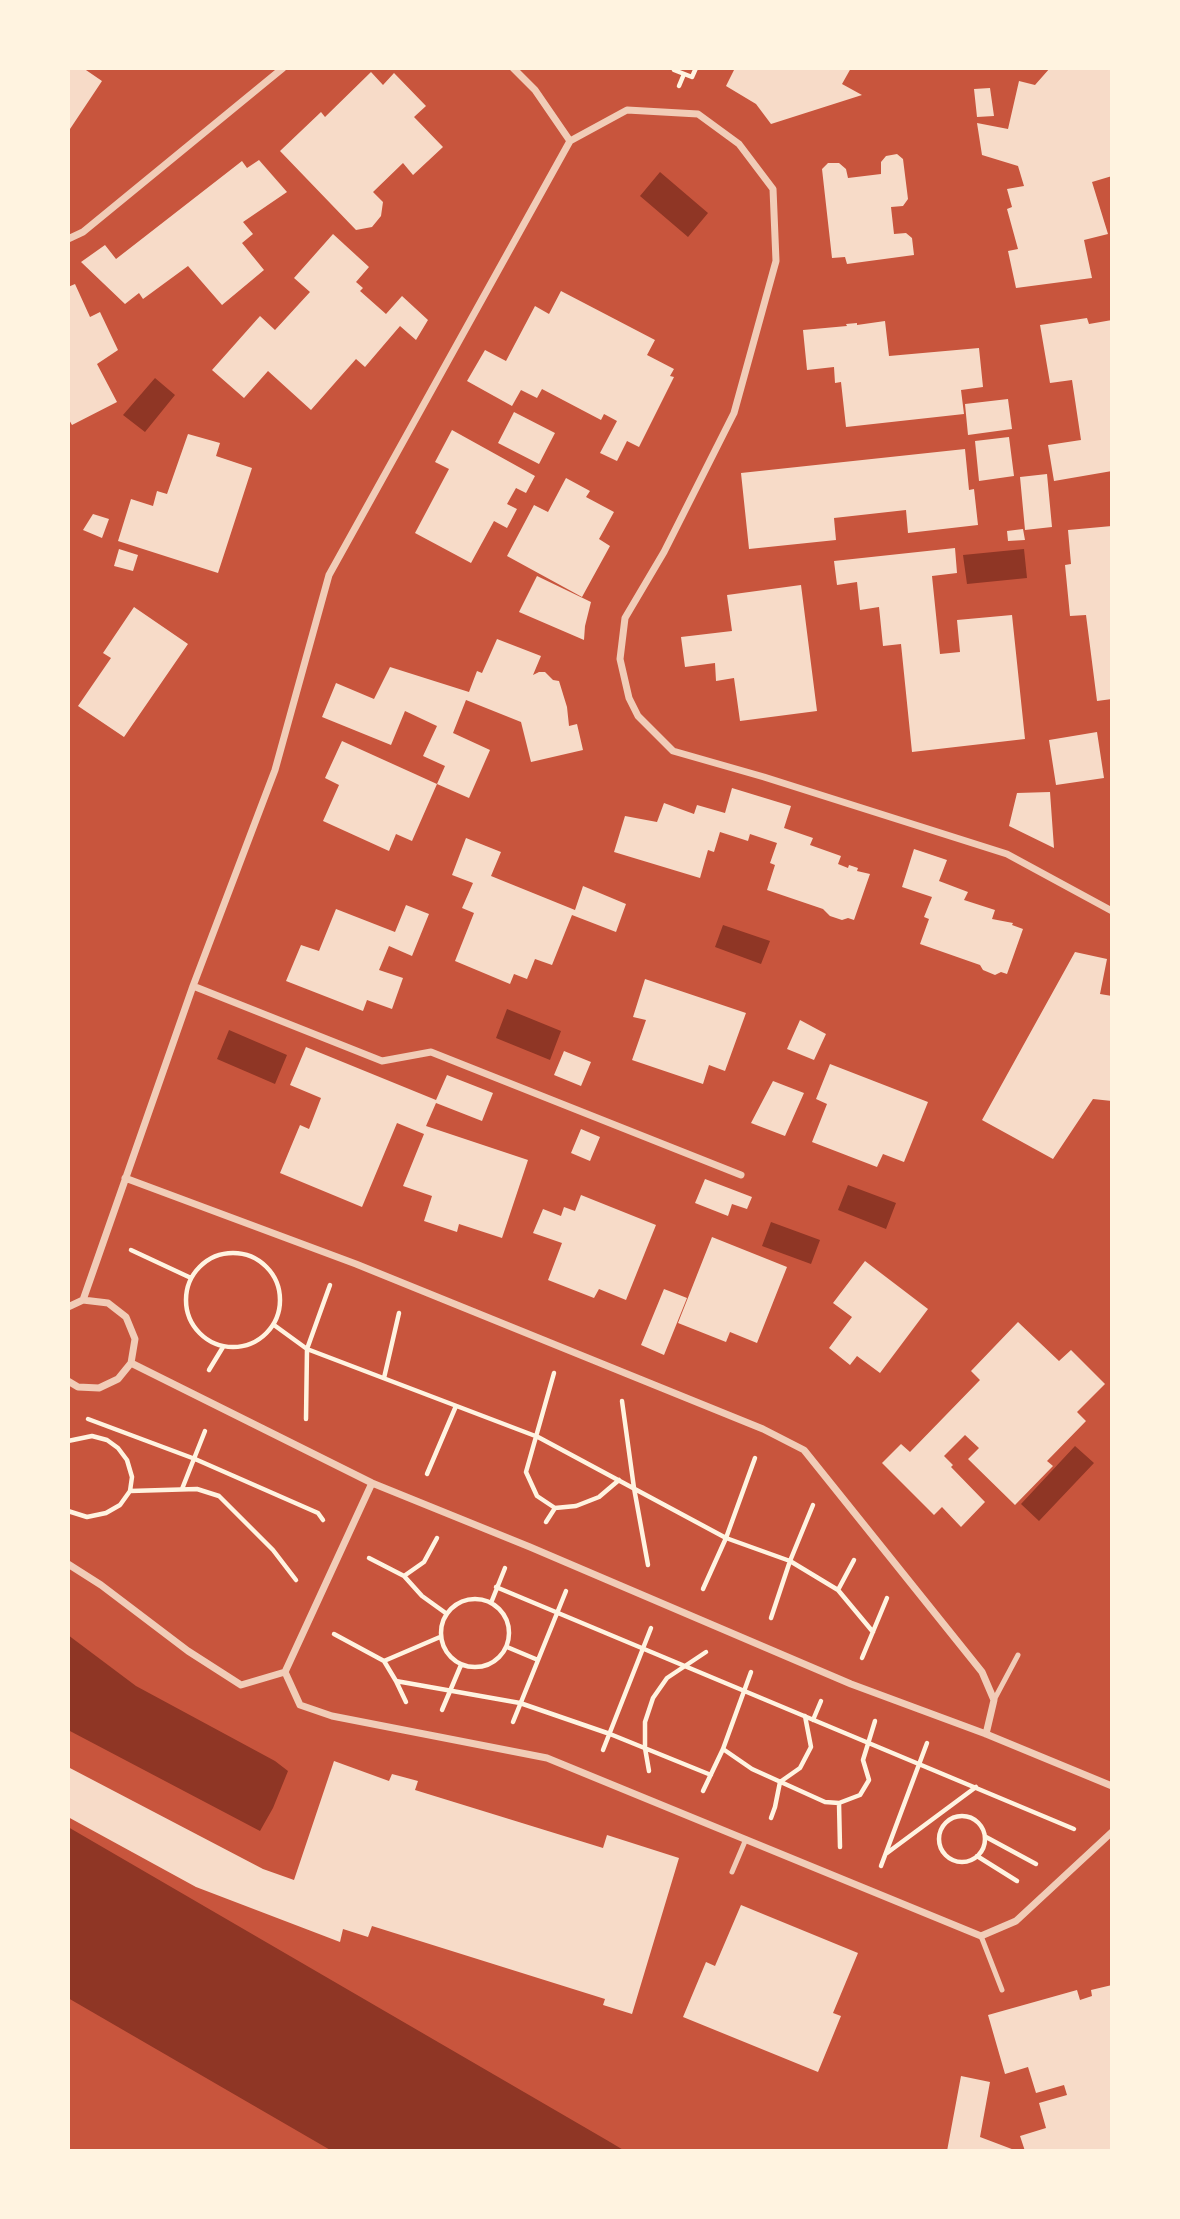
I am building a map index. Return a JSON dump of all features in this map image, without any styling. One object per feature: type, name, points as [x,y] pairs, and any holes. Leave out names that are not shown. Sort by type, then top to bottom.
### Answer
[{"type":"street","points":[[68,239],[83,232],[283,68]]},
{"type":"street","points":[[513,68],[535,90],[570,141]]},
{"type":"street","points":[[83,1300],[193,986],[275,770],[329,575],[570,141],[627,110],[698,114],[739,144],[773,189],[776,261],[734,413],[664,552],[625,618],[620,659],[629,698],[638,716],[673,751],[1007,854],[1112,911]]},
{"type":"street","points":[[193,986],[382,1061],[431,1052],[741,1175]]},
{"type":"street","points":[[125,1178],[341,1258],[763,1429],[804,1450],[982,1672],[994,1700],[986,1734]]},
{"type":"street","points":[[68,1307],[83,1300],[108,1303],[126,1317],[135,1339],[131,1363],[118,1379],[99,1388],[78,1387],[68,1381]]},
{"type":"street","points":[[131,1363],[372,1483],[516,1541],[851,1684],[986,1734],[1112,1786]]},
{"type":"street","points":[[68,1564],[101,1585],[188,1651],[241,1685],[285,1672],[372,1483]]},
{"type":"street","points":[[285,1672],[300,1705],[332,1716],[547,1758],[981,1936],[1016,1921],[1100,1840],[1112,1832]]},
{"type":"lane","points":[[994,1700],[1018,1655]]},
{"type":"lane","points":[[732,1872],[746,1839]]},
{"type":"lane","points":[[981,1936],[1002,1990]]},
{"type":"path","points":[[675,68],[674,70],[692,77],[696,68]]},
{"type":"path","points":[[104,1238],[191,1278]]},
{"type":"path","points":[[239,1253],[256,1259],[271,1271],[279,1288],[280,1307],[274,1325],[261,1340],[242,1347],[223,1347],[207,1340],[195,1328],[187,1312],[186,1294],[191,1278],[202,1263],[219,1254],[239,1253]]},
{"type":"path","points":[[303,1448],[307,1411],[307,1349],[341,1258]]},
{"type":"path","points":[[384,1378],[407,1285]]},
{"type":"path","points":[[274,1325],[307,1349],[538,1437],[726,1538],[790,1561],[838,1590],[873,1632]]},
{"type":"path","points":[[561,1347],[538,1437],[526,1472],[537,1496],[555,1508],[576,1506],[599,1497],[619,1480]]},
{"type":"path","points":[[593,1777],[658,1602],[634,1488],[616,1369]]},
{"type":"path","points":[[182,1489],[215,1404]]},
{"type":"path","points":[[415,1501],[456,1406]]},
{"type":"path","points":[[81,1416],[195,1459],[318,1513],[344,1545],[404,1576],[422,1596],[447,1614]]},
{"type":"path","points":[[100,1437],[106,1425]]},
{"type":"path","points":[[691,1615],[726,1538],[763,1429]]},
{"type":"path","points":[[68,1441],[79,1437],[100,1437],[118,1448],[127,1460],[132,1477],[130,1491],[120,1504],[106,1513],[87,1517],[68,1511]]},
{"type":"path","points":[[691,1817],[723,1749],[762,1646],[790,1561],[825,1476]]},
{"type":"path","points":[[130,1491],[197,1489],[219,1496],[273,1550],[315,1606]]},
{"type":"path","points":[[404,1576],[424,1562],[447,1514]]},
{"type":"path","points":[[491,1603],[516,1541]]},
{"type":"path","points":[[503,1749],[577,1567]]},
{"type":"path","points":[[851,1684],[899,1568]]},
{"type":"path","points":[[496,1587],[1100,1840]]},
{"type":"path","points":[[477,1599],[491,1603],[503,1613],[509,1630],[507,1647],[495,1661],[479,1668],[461,1665],[451,1659],[444,1648],[440,1637],[442,1622],[450,1609],[462,1600],[477,1599]]},
{"type":"path","points":[[308,1623],[350,1641],[384,1661],[396,1681],[520,1703],[610,1734],[711,1775]]},
{"type":"path","points":[[656,1802],[645,1748],[645,1722],[653,1698],[667,1678],[732,1634]]},
{"type":"path","points":[[384,1661],[440,1637]]},
{"type":"path","points":[[507,1647],[538,1660]]},
{"type":"path","points":[[430,1735],[461,1665]]},
{"type":"path","points":[[723,1749],[752,1769],[825,1802],[839,1803],[860,1796],[869,1780],[863,1760],[885,1697]]},
{"type":"path","points":[[760,1845],[775,1807],[780,1782],[800,1768],[811,1747],[805,1716]]},
{"type":"path","points":[[869,1891],[887,1853],[918,1763],[938,1717]]},
{"type":"path","points":[[887,1853],[976,1787]]},
{"type":"path","points":[[839,1803],[839,1878]]},
{"type":"path","points":[[939,1816],[945,1824]]},
{"type":"path","points":[[986,1837],[982,1851],[965,1862],[955,1861],[946,1855],[940,1845],[940,1833],[945,1824],[954,1817],[969,1816],[980,1824],[986,1837],[1061,1878]]},
{"type":"path","points":[[977,1856],[1041,1898]]},
{"type":"shaded area","points":[[660,172],[708,213],[688,237],[640,196]]},
{"type":"shaded area","points":[[155,378],[175,395],[145,432],[123,415]]},
{"type":"shaded area","points":[[1024,549],[1027,578],[967,584],[963,555]]},
{"type":"shaded area","points":[[723,925],[770,941],[761,964],[715,947]]},
{"type":"shaded area","points":[[507,1009],[561,1031],[550,1060],[496,1038]]},
{"type":"shaded area","points":[[229,1030],[287,1055],[275,1084],[217,1059]]},
{"type":"shaded area","points":[[848,1185],[896,1203],[886,1229],[838,1210]]},
{"type":"shaded area","points":[[771,1222],[820,1240],[811,1264],[762,1246]]},
{"type":"shaded area","points":[[1075,1446],[1094,1463],[1039,1521],[1021,1504]]},
{"type":"shaded area","points":[[68,1635],[136,1686],[275,1761],[288,1771],[260,1831],[68,1730]]},
{"type":"shaded area","points":[[68,1827],[625,2151],[332,2151],[68,1998]]},
{"type":"building","points":[[68,68],[83,68],[102,81],[68,132]]},
{"type":"building","points":[[735,68],[851,68],[842,84],[862,95],[771,124],[756,104],[726,86]]},
{"type":"building","points":[[1050,68],[1112,68],[1112,176],[1092,182],[1108,234],[1084,240],[1092,278],[1016,288],[1008,251],[1018,249],[1007,209],[1012,207],[1007,189],[1024,186],[1018,166],[982,155],[977,123],[1008,129],[1019,81],[1035,85]]},
{"type":"building","points":[[371,72],[383,85],[394,73],[426,106],[414,117],[443,147],[413,175],[403,163],[373,192],[383,202],[381,216],[372,227],[356,230],[280,151],[321,112],[325,117]]},
{"type":"building","points":[[990,88],[994,116],[977,117],[974,89]]},
{"type":"building","points":[[897,154],[903,159],[908,199],[903,206],[891,207],[894,234],[906,233],[912,238],[914,255],[847,264],[845,257],[832,258],[822,169],[828,163],[839,163],[846,169],[848,178],[881,174],[881,162],[886,156]]},
{"type":"building","points":[[259,160],[287,192],[243,222],[253,234],[242,243],[264,270],[222,305],[188,266],[143,299],[139,293],[125,304],[81,262],[105,245],[116,259],[242,161],[247,168]]},
{"type":"building","points":[[333,234],[369,267],[356,282],[363,288],[360,291],[386,314],[402,296],[428,320],[416,340],[400,326],[365,367],[356,359],[311,410],[268,371],[244,398],[212,370],[260,316],[275,330],[310,292],[294,278]]},
{"type":"building","points":[[75,284],[90,317],[100,312],[118,350],[97,364],[117,402],[72,425],[68,418],[68,287]]},
{"type":"building","points":[[561,291],[655,340],[647,355],[674,369],[670,376],[674,377],[639,447],[627,441],[617,461],[600,453],[617,421],[604,414],[601,420],[542,389],[537,398],[521,390],[512,406],[467,381],[485,350],[506,361],[535,306],[549,314]]},
{"type":"building","points":[[1087,318],[1089,324],[1112,320],[1112,471],[1054,481],[1048,445],[1081,440],[1072,380],[1050,383],[1040,325]]},
{"type":"building","points":[[885,321],[889,356],[979,348],[983,387],[961,390],[964,414],[846,427],[841,382],[835,383],[834,367],[807,370],[803,330]]},
{"type":"building","points":[[1008,399],[1012,429],[968,435],[965,404]]},
{"type":"building","points":[[514,412],[555,433],[539,464],[498,443]]},
{"type":"building","points":[[452,430],[535,476],[526,493],[516,488],[507,504],[517,509],[507,528],[494,521],[471,563],[415,533],[449,469],[435,462]]},
{"type":"building","points":[[188,434],[220,443],[216,456],[252,468],[218,573],[118,541],[131,499],[153,506],[157,491],[167,494]]},
{"type":"building","points":[[1009,437],[1014,476],[979,481],[975,441]]},
{"type":"building","points":[[965,449],[969,490],[974,489],[978,525],[908,533],[906,510],[834,518],[836,540],[749,549],[741,473]]},
{"type":"building","points":[[1047,474],[1052,527],[1025,530],[1020,477]]},
{"type":"building","points":[[566,478],[590,491],[586,497],[614,512],[599,539],[610,546],[582,597],[507,556],[534,505],[548,512]]},
{"type":"building","points":[[93,514],[109,519],[102,538],[83,530]]},
{"type":"building","points":[[1112,526],[1112,699],[1097,701],[1086,615],[1070,616],[1065,565],[1071,564],[1068,530]]},
{"type":"building","points":[[1023,529],[1025,540],[1008,541],[1007,531]]},
{"type":"building","points":[[955,548],[957,573],[932,576],[940,654],[960,652],[957,620],[1012,615],[1025,739],[912,752],[901,644],[883,646],[879,607],[860,610],[857,582],[837,585],[834,561]]},
{"type":"building","points":[[119,549],[138,555],[133,571],[114,566]]},
{"type":"building","points":[[537,576],[591,602],[584,640],[519,612]]},
{"type":"building","points":[[801,585],[817,711],[740,721],[734,678],[716,681],[715,663],[685,667],[681,637],[732,631],[727,595]]},
{"type":"building","points":[[134,607],[188,644],[124,737],[78,706],[111,658],[103,653]]},
{"type":"building","points":[[497,639],[541,656],[533,675],[545,672],[553,680],[559,681],[567,707],[569,726],[577,724],[583,750],[531,762],[521,722],[466,700],[453,733],[490,750],[469,798],[437,784],[445,766],[423,756],[437,726],[405,711],[391,745],[322,717],[336,683],[374,699],[390,667],[469,692],[477,671],[482,673]]},
{"type":"building","points":[[1097,732],[1104,778],[1056,785],[1049,740]]},
{"type":"building","points":[[342,741],[437,784],[412,841],[396,834],[389,851],[323,821],[339,785],[325,778]]},
{"type":"building","points":[[732,788],[791,806],[784,828],[813,838],[810,845],[841,856],[838,864],[848,868],[849,865],[858,868],[857,871],[870,874],[854,920],[830,916],[823,909],[767,890],[775,865],[770,863],[777,843],[750,834],[748,841],[720,832],[714,852],[708,850],[700,878],[614,852],[625,816],[657,822],[664,803],[694,814],[697,805],[725,813]]},
{"type":"building","points":[[1050,792],[1054,848],[1009,826],[1017,793]]},
{"type":"building","points":[[466,838],[501,852],[491,876],[575,910],[583,886],[626,904],[616,932],[572,915],[552,965],[535,959],[527,979],[514,974],[510,984],[455,961],[474,913],[462,908],[473,883],[452,875]]},
{"type":"building","points":[[914,849],[947,860],[939,881],[968,892],[964,900],[995,910],[992,919],[1013,923],[1012,925],[1023,929],[1007,974],[1001,972],[995,975],[983,970],[980,965],[920,944],[929,919],[924,917],[932,897],[902,887]]},
{"type":"building","points":[[406,905],[429,914],[412,956],[389,946],[379,970],[403,978],[392,1009],[367,1000],[363,1011],[286,981],[301,945],[319,951],[336,909],[395,932]]},
{"type":"building","points":[[1075,952],[1107,959],[1100,994],[1112,996],[1112,1101],[1093,1099],[1053,1159],[982,1120]]},
{"type":"building","points":[[645,979],[746,1013],[725,1071],[709,1065],[703,1084],[632,1060],[646,1020],[633,1017]]},
{"type":"building","points":[[800,1020],[826,1034],[814,1060],[787,1049]]},
{"type":"building","points":[[306,1047],[436,1100],[447,1075],[493,1093],[482,1121],[436,1103],[426,1126],[528,1160],[502,1238],[459,1224],[457,1232],[424,1221],[432,1196],[403,1186],[424,1134],[397,1123],[362,1207],[280,1173],[300,1125],[309,1129],[321,1098],[290,1085]]},
{"type":"building","points":[[564,1051],[591,1062],[581,1086],[554,1075]]},
{"type":"building","points":[[830,1064],[928,1102],[904,1162],[883,1154],[877,1167],[812,1142],[827,1104],[816,1099]]},
{"type":"building","points":[[773,1081],[804,1093],[785,1136],[751,1123]]},
{"type":"building","points":[[581,1129],[600,1137],[590,1161],[571,1153]]},
{"type":"building","points":[[705,1179],[752,1197],[747,1209],[732,1204],[728,1216],[695,1203]]},
{"type":"building","points":[[581,1195],[656,1225],[626,1300],[599,1289],[594,1298],[548,1280],[562,1243],[533,1233],[543,1209],[561,1216],[564,1207],[575,1211]]},
{"type":"building","points":[[712,1237],[787,1267],[757,1343],[730,1332],[726,1342],[678,1323]]},
{"type":"building","points":[[865,1261],[928,1309],[880,1373],[857,1356],[850,1365],[829,1348],[852,1317],[833,1303]]},
{"type":"building","points":[[664,1289],[687,1298],[664,1355],[641,1345]]},
{"type":"building","points":[[1018,1322],[1059,1361],[1071,1350],[1105,1384],[1077,1412],[1086,1421],[1047,1461],[1053,1466],[1015,1505],[968,1459],[979,1448],[965,1435],[944,1456],[985,1502],[961,1527],[942,1507],[934,1515],[882,1463],[901,1444],[910,1452],[980,1380],[971,1371]]},
{"type":"building","points":[[334,1761],[389,1781],[392,1774],[418,1781],[415,1790],[603,1848],[607,1835],[679,1858],[632,2014],[603,2005],[605,1999],[372,1926],[368,1937],[343,1929],[340,1942],[196,1887],[68,1817],[68,1767],[263,1869],[294,1880]]},
{"type":"building","points":[[741,1905],[858,1953],[833,2013],[841,2016],[818,2072],[683,2017],[706,1962],[715,1966]]},
{"type":"building","points":[[1112,1985],[1112,2151],[1025,2151],[1020,2136],[1046,2128],[1039,2103],[1067,2095],[1064,2085],[1036,2093],[1028,2067],[1005,2074],[988,2015],[1077,1990],[1080,2000],[1092,1996],[1091,1990]]},
{"type":"building","points":[[961,2076],[990,2082],[980,2137],[1017,2151],[947,2151]]}]
